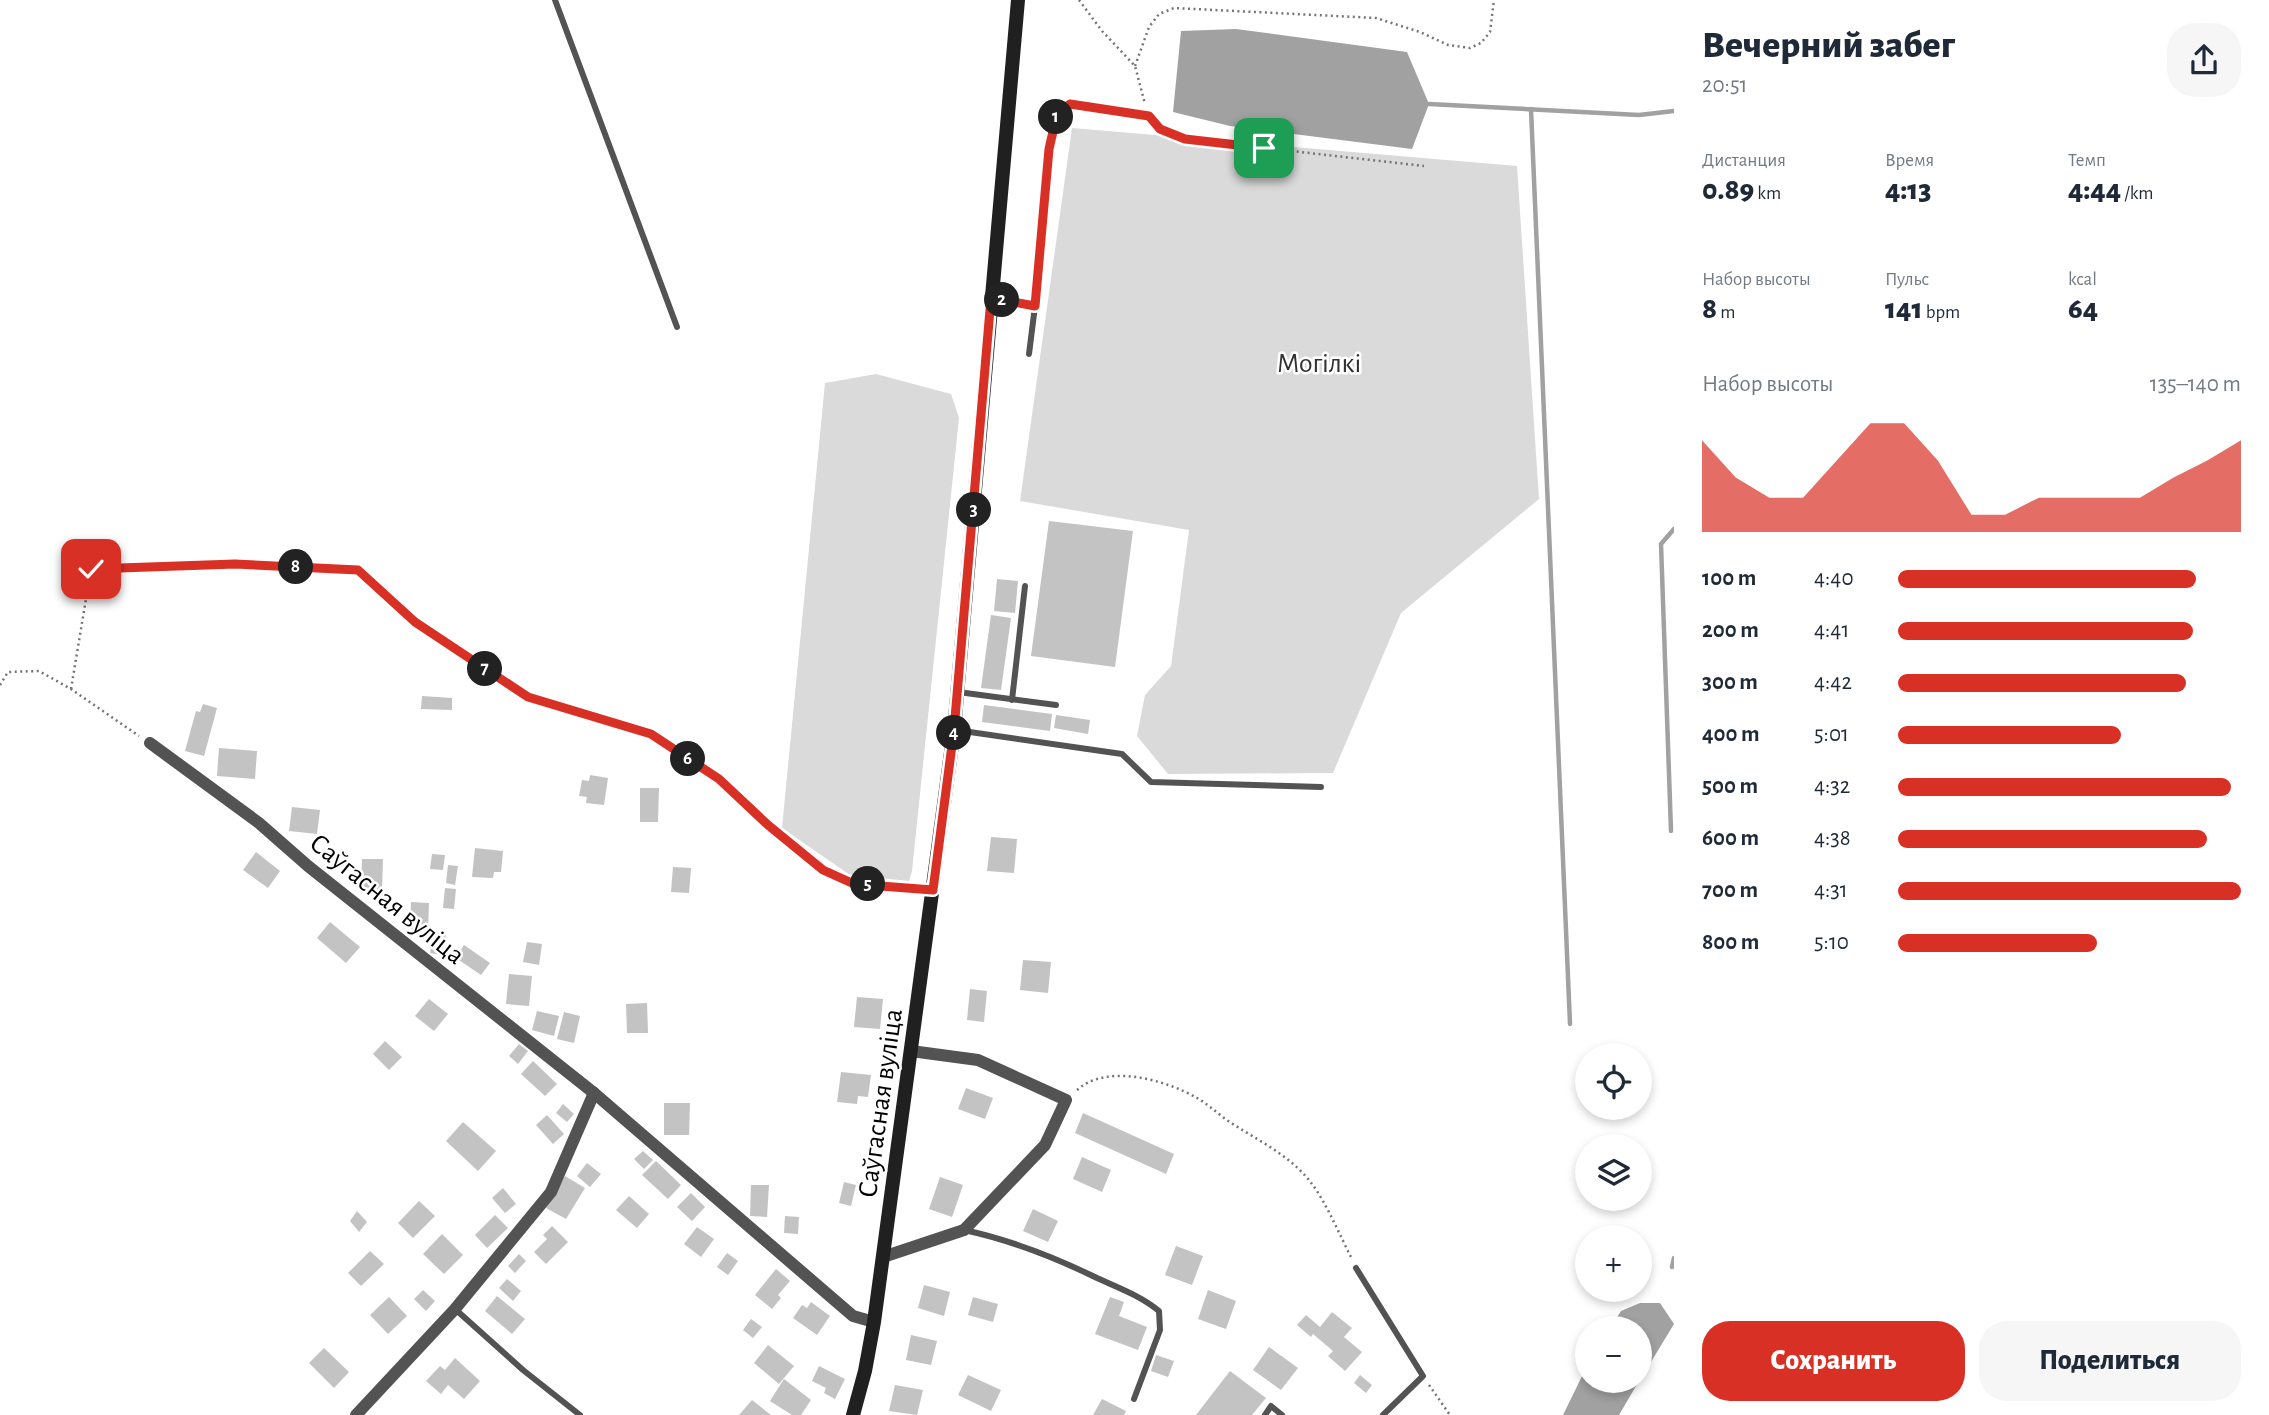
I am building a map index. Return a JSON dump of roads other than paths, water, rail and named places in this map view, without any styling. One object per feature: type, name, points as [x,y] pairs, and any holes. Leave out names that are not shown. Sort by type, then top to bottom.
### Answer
[{"type":"main road","name":"Саўгасная вуліца","points":[[853,1415],[874,1322],[954,730],[1018,0]]},
{"type":"street","name":"Саўгасная вуліца","points":[[150,743],[259,822],[307,866],[594,1093],[853,1316],[874,1322]]},
{"type":"street","points":[[883,1257],[964,1230],[1045,1145],[1066,1100],[978,1060],[911,1051]]},
{"type":"street","points":[[356,1415],[455,1309],[551,1192],[594,1093]]},
{"type":"lane","points":[[555,0],[677,327]]},
{"type":"lane","points":[[1029,354],[1049,149],[1057,114],[1070,104],[1149,116]]},
{"type":"lane","points":[[991,298],[1035,306]]},
{"type":"lane","points":[[1012,700],[1025,586]]},
{"type":"lane","points":[[958,692],[1056,705]]},
{"type":"lane","points":[[528,697],[651,734],[719,779],[768,825],[823,870],[854,884],[933,890]]},
{"type":"lane","points":[[954,730],[1122,754],[1151,782],[1321,788]]},
{"type":"lane","points":[[964,1230],[993,1236],[1057,1259],[1145,1300],[1159,1311],[1160,1330],[1134,1399]]},
{"type":"lane","points":[[1356,1268],[1423,1376],[1383,1415]]},
{"type":"lane","points":[[455,1309],[523,1370],[580,1415]]},
{"type":"lane","points":[[1265,1415],[1271,1406],[1282,1415]]},
{"type":"waterway","points":[[1429,104],[1639,115],[1674,111]]},
{"type":"waterway","points":[[1531,109],[1570,1024]]},
{"type":"waterway","points":[[1671,831],[1661,544],[1674,529]]},
{"type":"waterway","points":[[1672,1267],[1674,1258]]},
{"type":"park label","name":"Могілкі","points":[[1319,362]]}]
